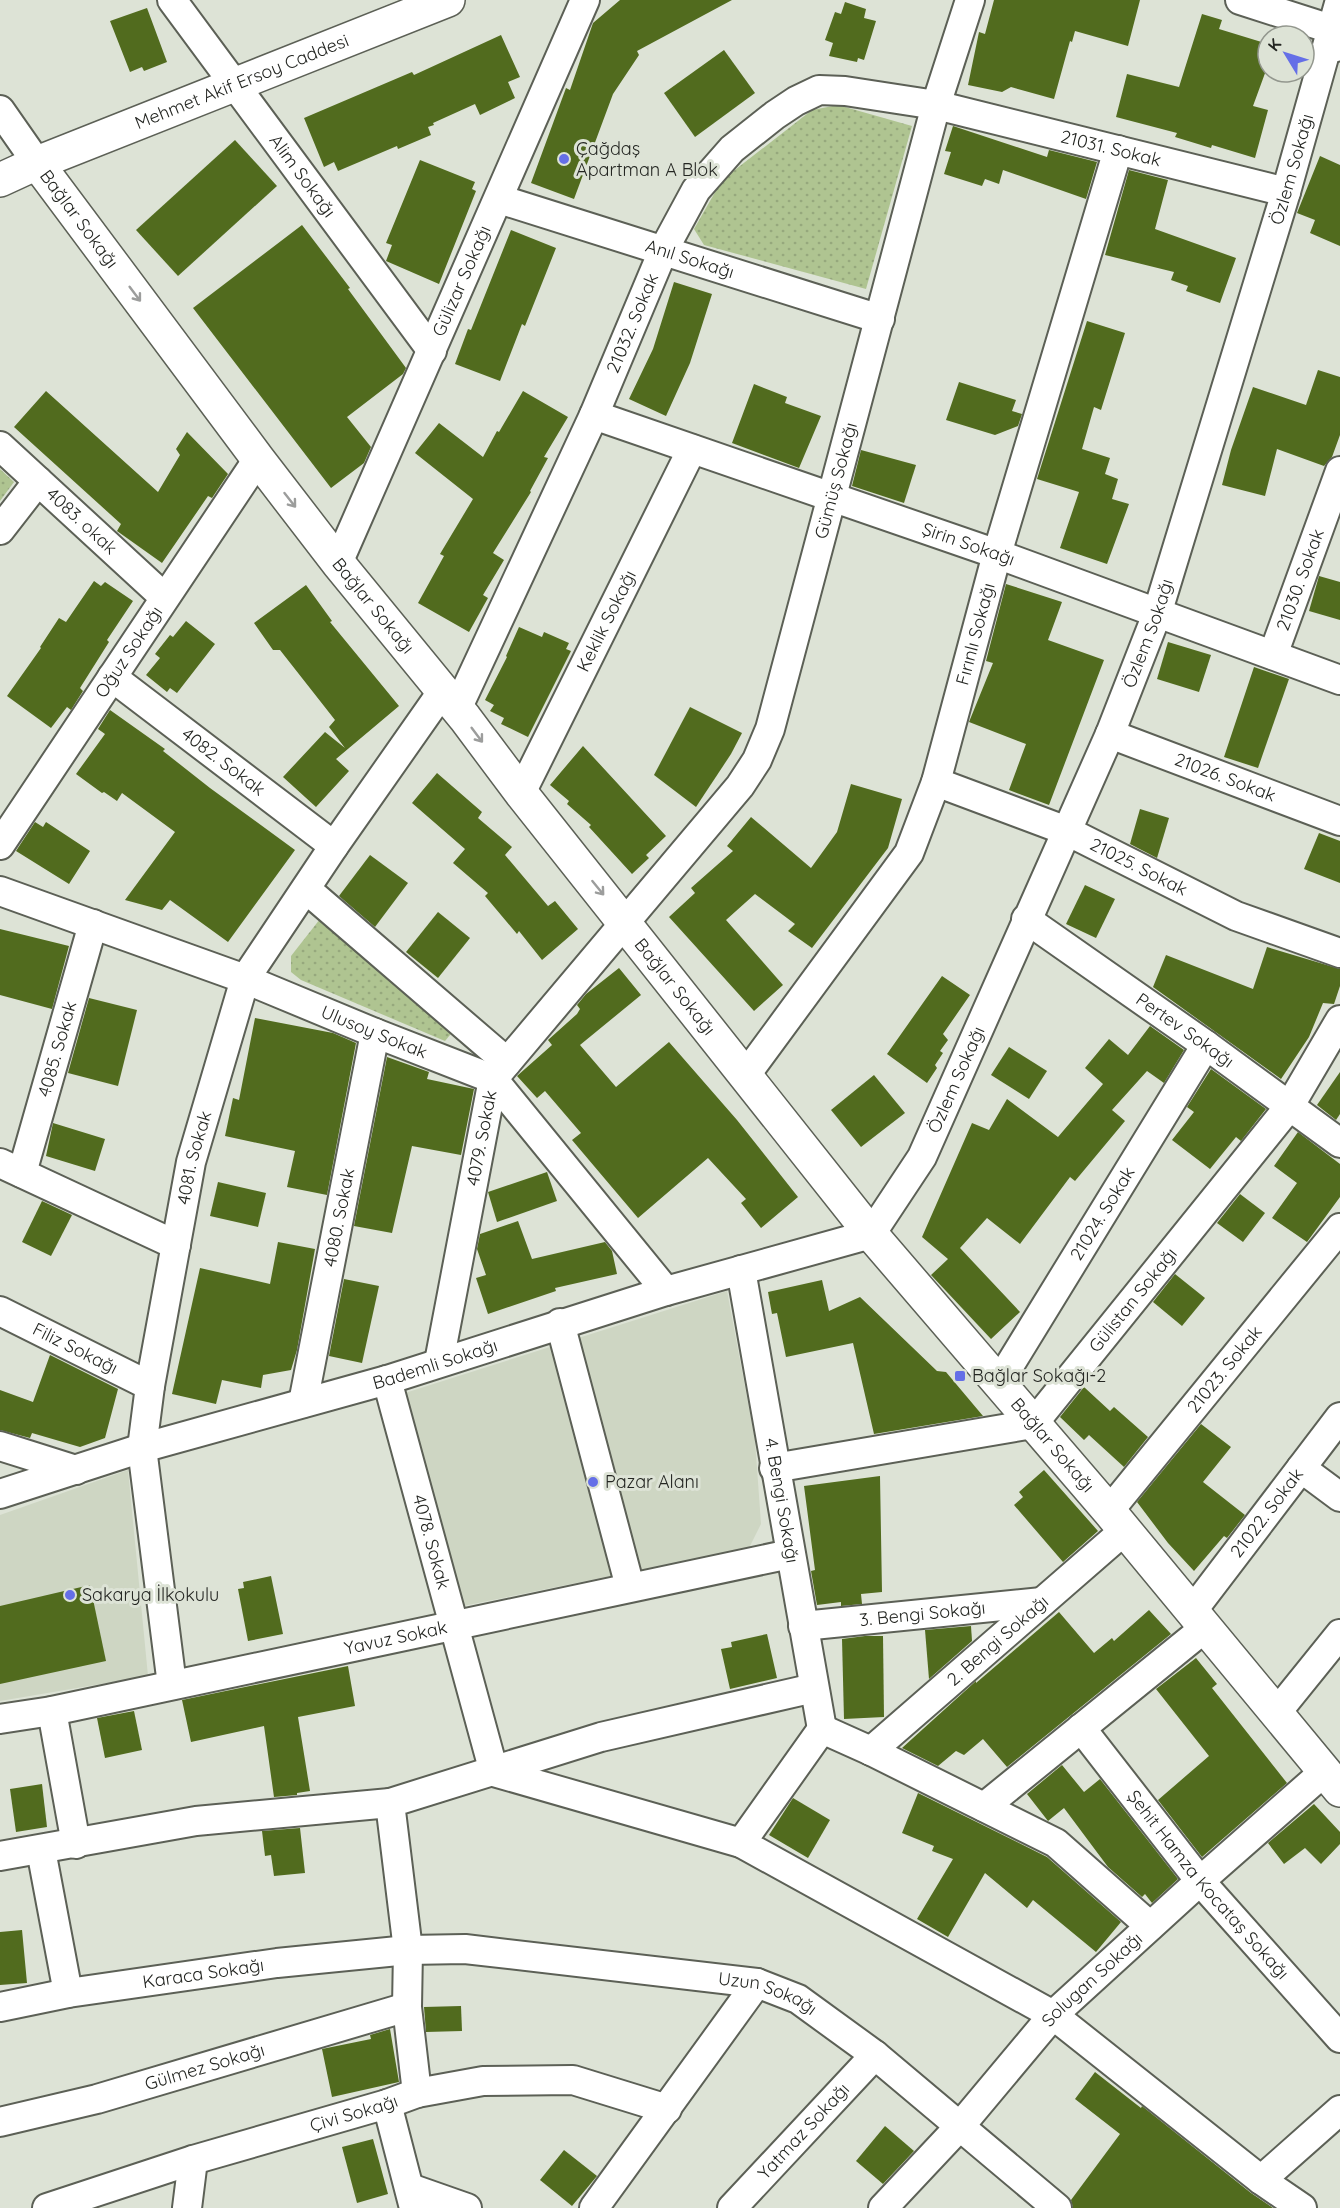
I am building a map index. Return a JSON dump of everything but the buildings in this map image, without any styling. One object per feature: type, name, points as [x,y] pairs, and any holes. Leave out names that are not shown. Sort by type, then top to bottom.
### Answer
[{"type":"main road","name":"Mehmet Akif Ersoy Caddesi","points":[[0,180],[37,163],[448,0]]},
{"type":"main road","name":"Bağlar Sokağı","points":[[37,163],[258,459],[871,1234],[1117,1521],[1332,1781]]},
{"type":"street","name":"Alim Sokağı","points":[[172,0],[432,351]]},
{"type":"street","name":"Gülizar Sokağı","points":[[339,563],[585,0]]},
{"type":"street","name":"Gümüş Sokağı","points":[[625,921],[740,786],[758,760],[770,729],[936,105],[970,0]]},
{"type":"street","points":[[1240,0],[1331,29],[1340,65]]},
{"type":"street","name":"Özlem Sokağı","points":[[871,1234],[922,1157],[1110,734],[1157,614],[1286,192],[1340,0]]},
{"type":"street","name":"21032. Sokak","points":[[449,700],[594,415],[663,251],[696,190],[715,166],[775,115],[819,90],[936,105]]},
{"type":"street","name":"21031. Sokak","points":[[936,105],[1286,192]]},
{"type":"street","points":[[0,111],[37,163]]},
{"type":"street","name":"Fırınlı Sokağı","points":[[745,1076],[909,853],[936,782],[997,554],[1118,150]]},
{"type":"street","name":"Anıl Sokağı","points":[[499,199],[880,319]]},
{"type":"street","name":"Şirin Sokağı","points":[[594,415],[997,554],[1340,680]]},
{"type":"street","name":"4083. okak","points":[[0,446],[164,597]]},
{"type":"street","name":"Keklik Sokağı","points":[[521,793],[692,449]]},
{"type":"street","name":"Oğuz Sokağı","points":[[0,845],[258,459]]},
{"type":"street","name":"21030. Sokak","points":[[1273,655],[1340,471]]},
{"type":"street","points":[[0,530],[38,481]]},
{"type":"street","name":"4082. Sokak","points":[[112,676],[334,846]]},
{"type":"street","name":"4081. Sokak","points":[[172,1684],[142,1449],[150,1386],[191,1162],[245,979],[334,846],[449,700]]},
{"type":"street","name":"21026. Sokak","points":[[1110,734],[1340,821]]},
{"type":"street","name":"21025. Sokak","points":[[936,782],[1067,831],[1236,916],[1340,953]]},
{"type":"street","points":[[306,889],[500,1070]]},
{"type":"street","name":"Ulusoy Sokak","points":[[0,891],[245,979],[375,1033],[500,1070],[666,1291]]},
{"type":"street","name":"Pertev Sokağı","points":[[1026,919],[1206,1045],[1340,1143]]},
{"type":"street","name":"4079. Sokak","points":[[439,1362],[500,1070],[625,921]]},
{"type":"street","name":"4085. Sokak","points":[[11,1168],[93,924]]},
{"type":"street","name":"Gülistan Sokağı","points":[[1033,1424],[1289,1107],[1340,1020]]},
{"type":"street","name":"4080. Sokak","points":[[303,1403],[375,1033]]},
{"type":"street","name":"21024. Sokak","points":[[999,1383],[1206,1045]]},
{"type":"street","points":[[11,1168],[176,1245]]},
{"type":"street","name":"21023. Sokak","points":[[1117,1521],[1340,1228]]},
{"type":"street","name":"Bademli Sokağı","points":[[0,1494],[142,1449],[387,1380],[666,1291],[871,1234]]},
{"type":"street","name":"4. Bengi Sokağı","points":[[741,1270],[774,1468],[822,1730]]},
{"type":"street","name":"Filiz Sokağı","points":[[0,1311],[150,1386]]},
{"type":"street","points":[[560,1323],[630,1587]]},
{"type":"street","name":"4078. Sokak","points":[[387,1380],[494,1772]]},
{"type":"street","name":"21022. Sokak","points":[[984,1807],[1081,1728],[1199,1619],[1301,1468],[1340,1417]]},
{"type":"street","points":[[774,1468],[1033,1424]]},
{"type":"street","points":[[0,1446],[76,1470]]},
{"type":"street","points":[[1301,1468],[1340,1497]]},
{"type":"street","name":"2. Bengi Sokağı","points":[[871,1751],[1042,1602],[1117,1521]]},
{"type":"street","name":"Yavuz Sokak","points":[[0,1719],[52,1711],[790,1554]]},
{"type":"street","name":"3. Bengi Sokağı","points":[[803,1626],[1042,1602]]},
{"type":"street","points":[[1277,1712],[1340,1634]]},
{"type":"street","points":[[0,1856],[196,1821],[390,1803],[602,1737],[814,1688]]},
{"type":"street","points":[[52,1711],[76,1844]]},
{"type":"street","name":"Şehit Hamza Kocataş Sokağı","points":[[1081,1728],[1200,1881],[1340,2038]]},
{"type":"street","points":[[741,1843],[822,1730],[871,1751],[1056,1843],[1150,1926]]},
{"type":"street","points":[[494,1772],[741,1843],[1053,2016],[1261,2180],[1302,2208]]},
{"type":"street","name":"Solugan Sokağı","points":[[883,2208],[961,2125],[1053,2016],[1200,1881],[1332,1781]]},
{"type":"street","points":[[390,1803],[408,1950],[407,2007],[417,2093]]},
{"type":"street","points":[[41,1850],[68,1994]]},
{"type":"street","name":"Uzun Sokağı","points":[[408,1950],[465,1949],[757,1983],[798,1999],[875,2055],[1058,2208]]},
{"type":"street","name":"Karaca Sokağı","points":[[0,2007],[68,1994],[277,1963],[408,1950]]},
{"type":"street","points":[[594,2208],[757,1983]]},
{"type":"street","name":"Gülmez Sokağı","points":[[0,2122],[97,2099],[407,2007]]},
{"type":"street","name":"Yatmaz Sokağı","points":[[732,2208],[875,2055]]},
{"type":"street","name":"Çivi Sokağı","points":[[52,2207],[193,2160],[387,2104],[417,2093],[483,2081],[573,2080],[667,2109]]},
{"type":"street","points":[[387,2104],[412,2198],[467,2208]]},
{"type":"street","points":[[1261,2180],[1340,2110]]},
{"type":"street","points":[[187,2208],[193,2160]]},
{"type":"shaded area","name":"Pazar Alanı","points":[[727,1291],[755,1440],[761,1524],[749,1548],[458,1607],[405,1393]]},
{"type":"shaded area","name":"Sakarya İlkokulu","points":[[128,1470],[148,1676],[0,1701],[0,1515]]},
{"type":"green space","points":[[838,105],[912,126],[866,289],[704,245],[694,229],[722,180],[812,110]]},
{"type":"green space","points":[[0,469],[14,482],[0,501]]},
{"type":"green space","points":[[320,919],[455,1029],[445,1041],[301,980],[291,972],[291,956]]},
{"type":"place","name":"Çağdaş Apartman A Blok","points":[[564,159]]},
{"type":"place","name":"Bağlar Sokağı-2","points":[[960,1376]]},
{"type":"place","name":"Pazar Alanı","points":[[593,1482]]},
{"type":"place","name":"Sakarya İlkokulu","points":[[70,1595]]}]
